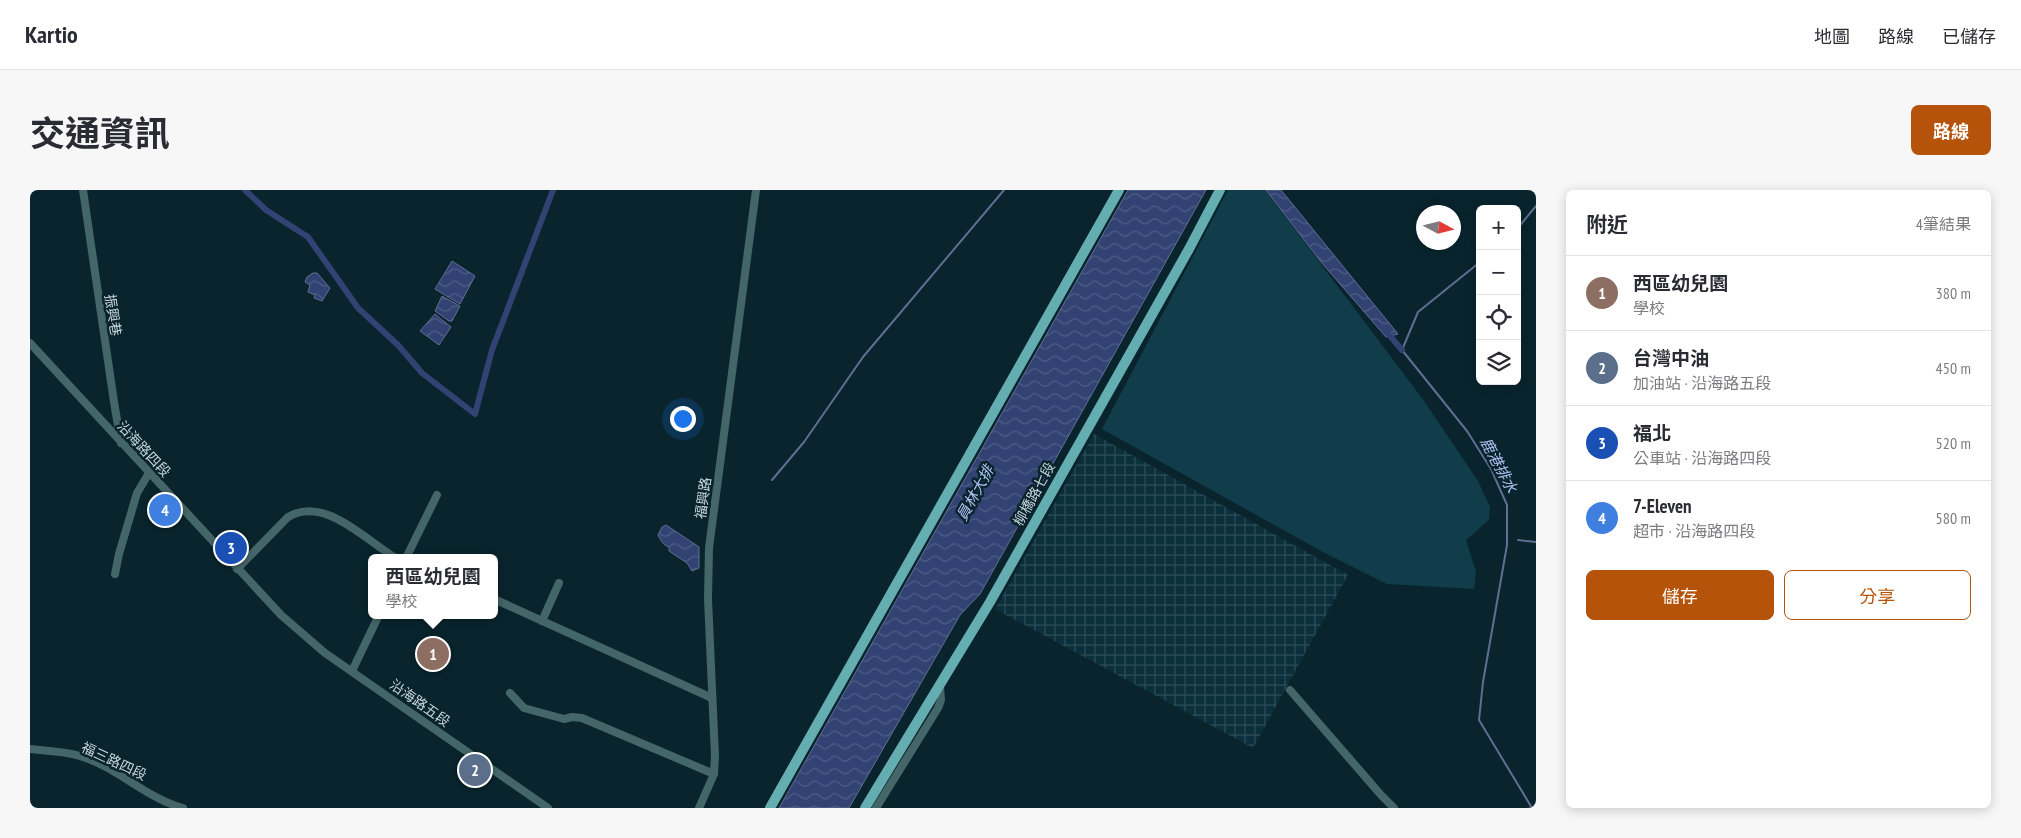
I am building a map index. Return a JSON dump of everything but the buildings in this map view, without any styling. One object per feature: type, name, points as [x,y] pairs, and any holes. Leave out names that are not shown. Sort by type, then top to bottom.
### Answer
[{"type":"main road","points":[[770,808],[1119,190]]},
{"type":"main road","name":"柳橋路七段","points":[[866,808],[1004,576],[1189,249],[1220,190]]},
{"type":"street","name":"振興巷","points":[[83,190],[121,443]]},
{"type":"street","name":"福興路","points":[[699,808],[714,774],[715,756],[708,600],[709,548],[756,190]]},
{"type":"street","name":"沿海路四段","points":[[30,343],[281,615]]},
{"type":"street","points":[[115,574],[137,493],[149,472]]},
{"type":"street","points":[[408,554],[437,494]]},
{"type":"street","points":[[238,569],[288,518],[298,512],[326,514],[361,534],[390,554]]},
{"type":"street","points":[[542,621],[559,583]]},
{"type":"street","points":[[498,601],[712,698]]},
{"type":"street","name":"沿海路五段","points":[[281,615],[311,641],[352,671],[548,808]]},
{"type":"street","points":[[352,671],[377,619]]},
{"type":"street","points":[[876,808],[938,708],[941,700],[940,686]]},
{"type":"street","points":[[1290,690],[1394,808]]},
{"type":"street","points":[[510,693],[524,708],[564,719],[572,717],[582,718],[714,774]]},
{"type":"street","name":"福三路四段","points":[[30,749],[81,756],[113,771],[171,804],[183,808]]},
{"type":"shaded area","points":[[1228,190],[1265,190],[1422,398],[1478,481],[1490,507],[1489,520],[1466,540],[1476,572],[1474,589],[1387,584],[1321,551],[1102,429]]},
{"type":"shaded area","points":[[1094,434],[1348,575],[1253,748],[995,609]]},
{"type":"water","name":"員林大排","points":[[1128,190],[1206,190],[980,594],[960,615],[849,808],[779,808]]},
{"type":"water","points":[[1266,190],[1281,190],[1398,334],[1386,337],[1321,262]]},
{"type":"water","points":[[452,261],[475,276],[460,304],[435,289]]},
{"type":"water","points":[[317,273],[330,288],[322,301],[314,298],[315,295],[308,292],[310,285],[305,282],[307,277]]},
{"type":"water","points":[[442,296],[460,306],[452,321],[449,321],[435,311]]},
{"type":"water","points":[[435,314],[451,327],[439,345],[420,331]]},
{"type":"water","points":[[666,525],[699,547],[699,568],[692,571],[687,563],[669,551],[669,547],[662,542],[658,535],[662,527]]},
{"type":"waterway","points":[[245,190],[266,210],[308,237],[358,308],[398,345],[422,373],[475,414],[492,350],[553,190]]},
{"type":"waterway","points":[[772,480],[804,442],[863,357],[1004,190]]},
{"type":"waterway","name":"鹿港排水","points":[[1521,224],[1536,206]]},
{"type":"waterway","name":"鹿港排水","points":[[1476,265],[1418,312],[1402,350],[1467,431],[1491,469],[1507,505],[1507,545],[1483,682],[1479,720],[1532,808]]},
{"type":"waterway","points":[[1385,330],[1402,350]]},
{"type":"waterway","points":[[1518,540],[1536,542]]},
{"type":"place","name":"7-Eleven","points":[[165,510]]},
{"type":"place","name":"福北","points":[[231,548]]},
{"type":"place","name":"西區幼兒園","points":[[433,654]]},
{"type":"place","name":"台灣中油","points":[[475,770]]}]
